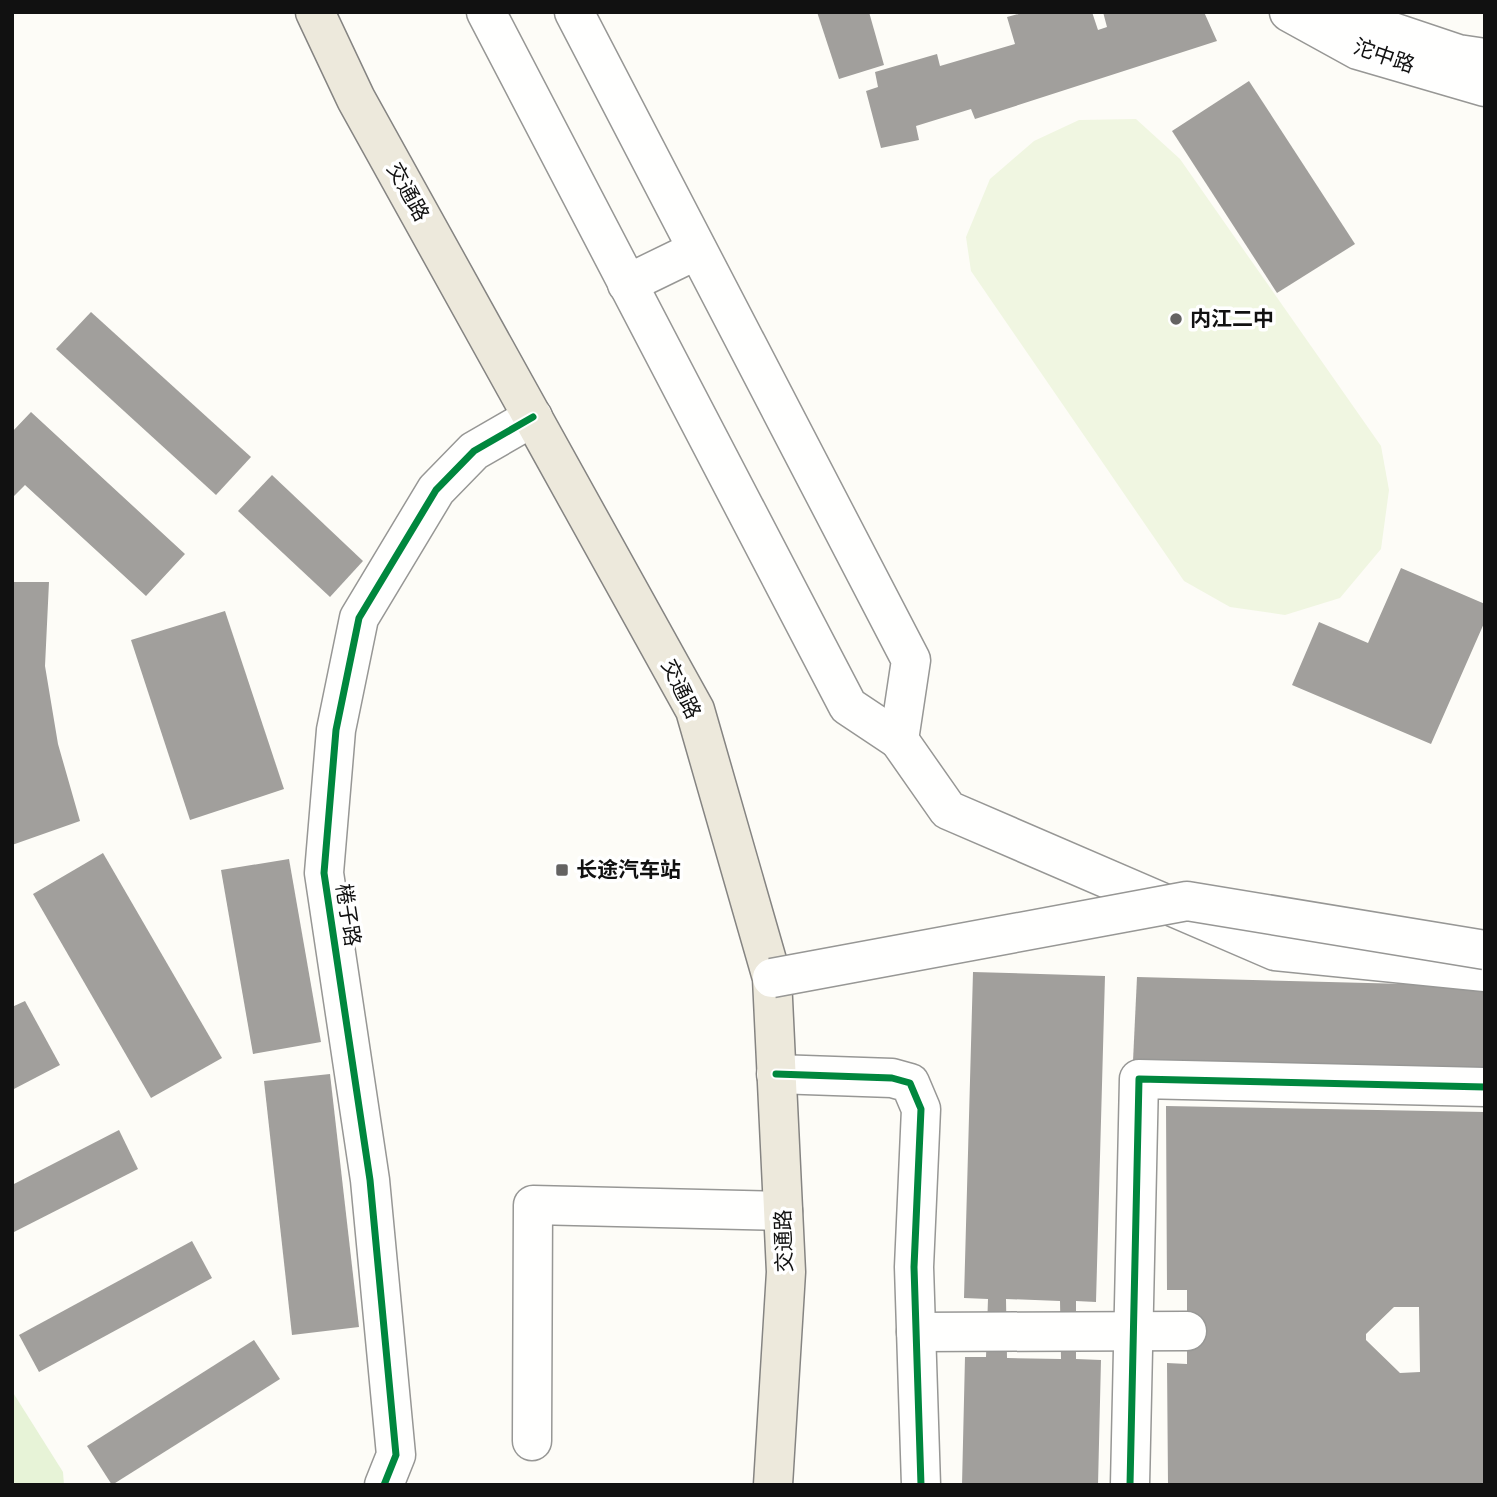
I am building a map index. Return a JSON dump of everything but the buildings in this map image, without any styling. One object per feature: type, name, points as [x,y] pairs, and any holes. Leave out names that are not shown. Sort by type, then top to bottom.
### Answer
[{"type":"main road","name":"交通路","points":[[315,12],[356,99],[695,710],[772,978],[786,1272],[773,1485]]},
{"type":"street","points":[[486,12],[848,706],[899,740],[948,810],[1275,951],[1485,972]]},
{"type":"street","points":[[574,12],[911,660],[899,740]]},
{"type":"street","name":"沱中路","points":[[1289,12],[1358,50],[1485,87]]},
{"type":"street","points":[[1345,16],[1458,54],[1485,58]]},
{"type":"street","points":[[627,284],[697,250]]},
{"type":"street","name":"棬子路","points":[[384,1485],[396,1455],[372,1194],[324,873],[336,730],[359,618],[436,489],[474,451],[533,417]]},
{"type":"street","points":[[772,978],[1187,901],[1485,950]]},
{"type":"street","points":[[776,1074],[892,1078],[910,1083],[921,1109],[914,1267],[921,1485]]},
{"type":"street","points":[[1130,1485],[1139,1079],[1403,1098],[1485,1087]]},
{"type":"street","points":[[532,1441],[533,1205],[783,1211]]},
{"type":"street","points":[[916,1332],[1187,1331]]},
{"type":"green space","points":[[1136,119],[1180,159],[1381,446],[1389,490],[1381,549],[1340,598],[1285,615],[1230,607],[1184,581],[971,271],[966,237],[990,179],[1034,141],[1079,120]]},
{"type":"green space","points":[[12,1391],[63,1472],[64,1485],[12,1485]]},
{"type":"cycle path","points":[[384,1485],[396,1455],[370,1180],[324,873],[336,730],[359,618],[436,490],[474,451],[533,417]]},
{"type":"cycle path","points":[[776,1074],[892,1078],[910,1083],[921,1109],[914,1267],[921,1485]]},
{"type":"cycle path","points":[[1130,1485],[1139,1079],[1485,1087]]},
{"type":"place","name":"内江二中","points":[[1176,319]]},
{"type":"place","name":"长途汽车站","points":[[562,870]]}]
